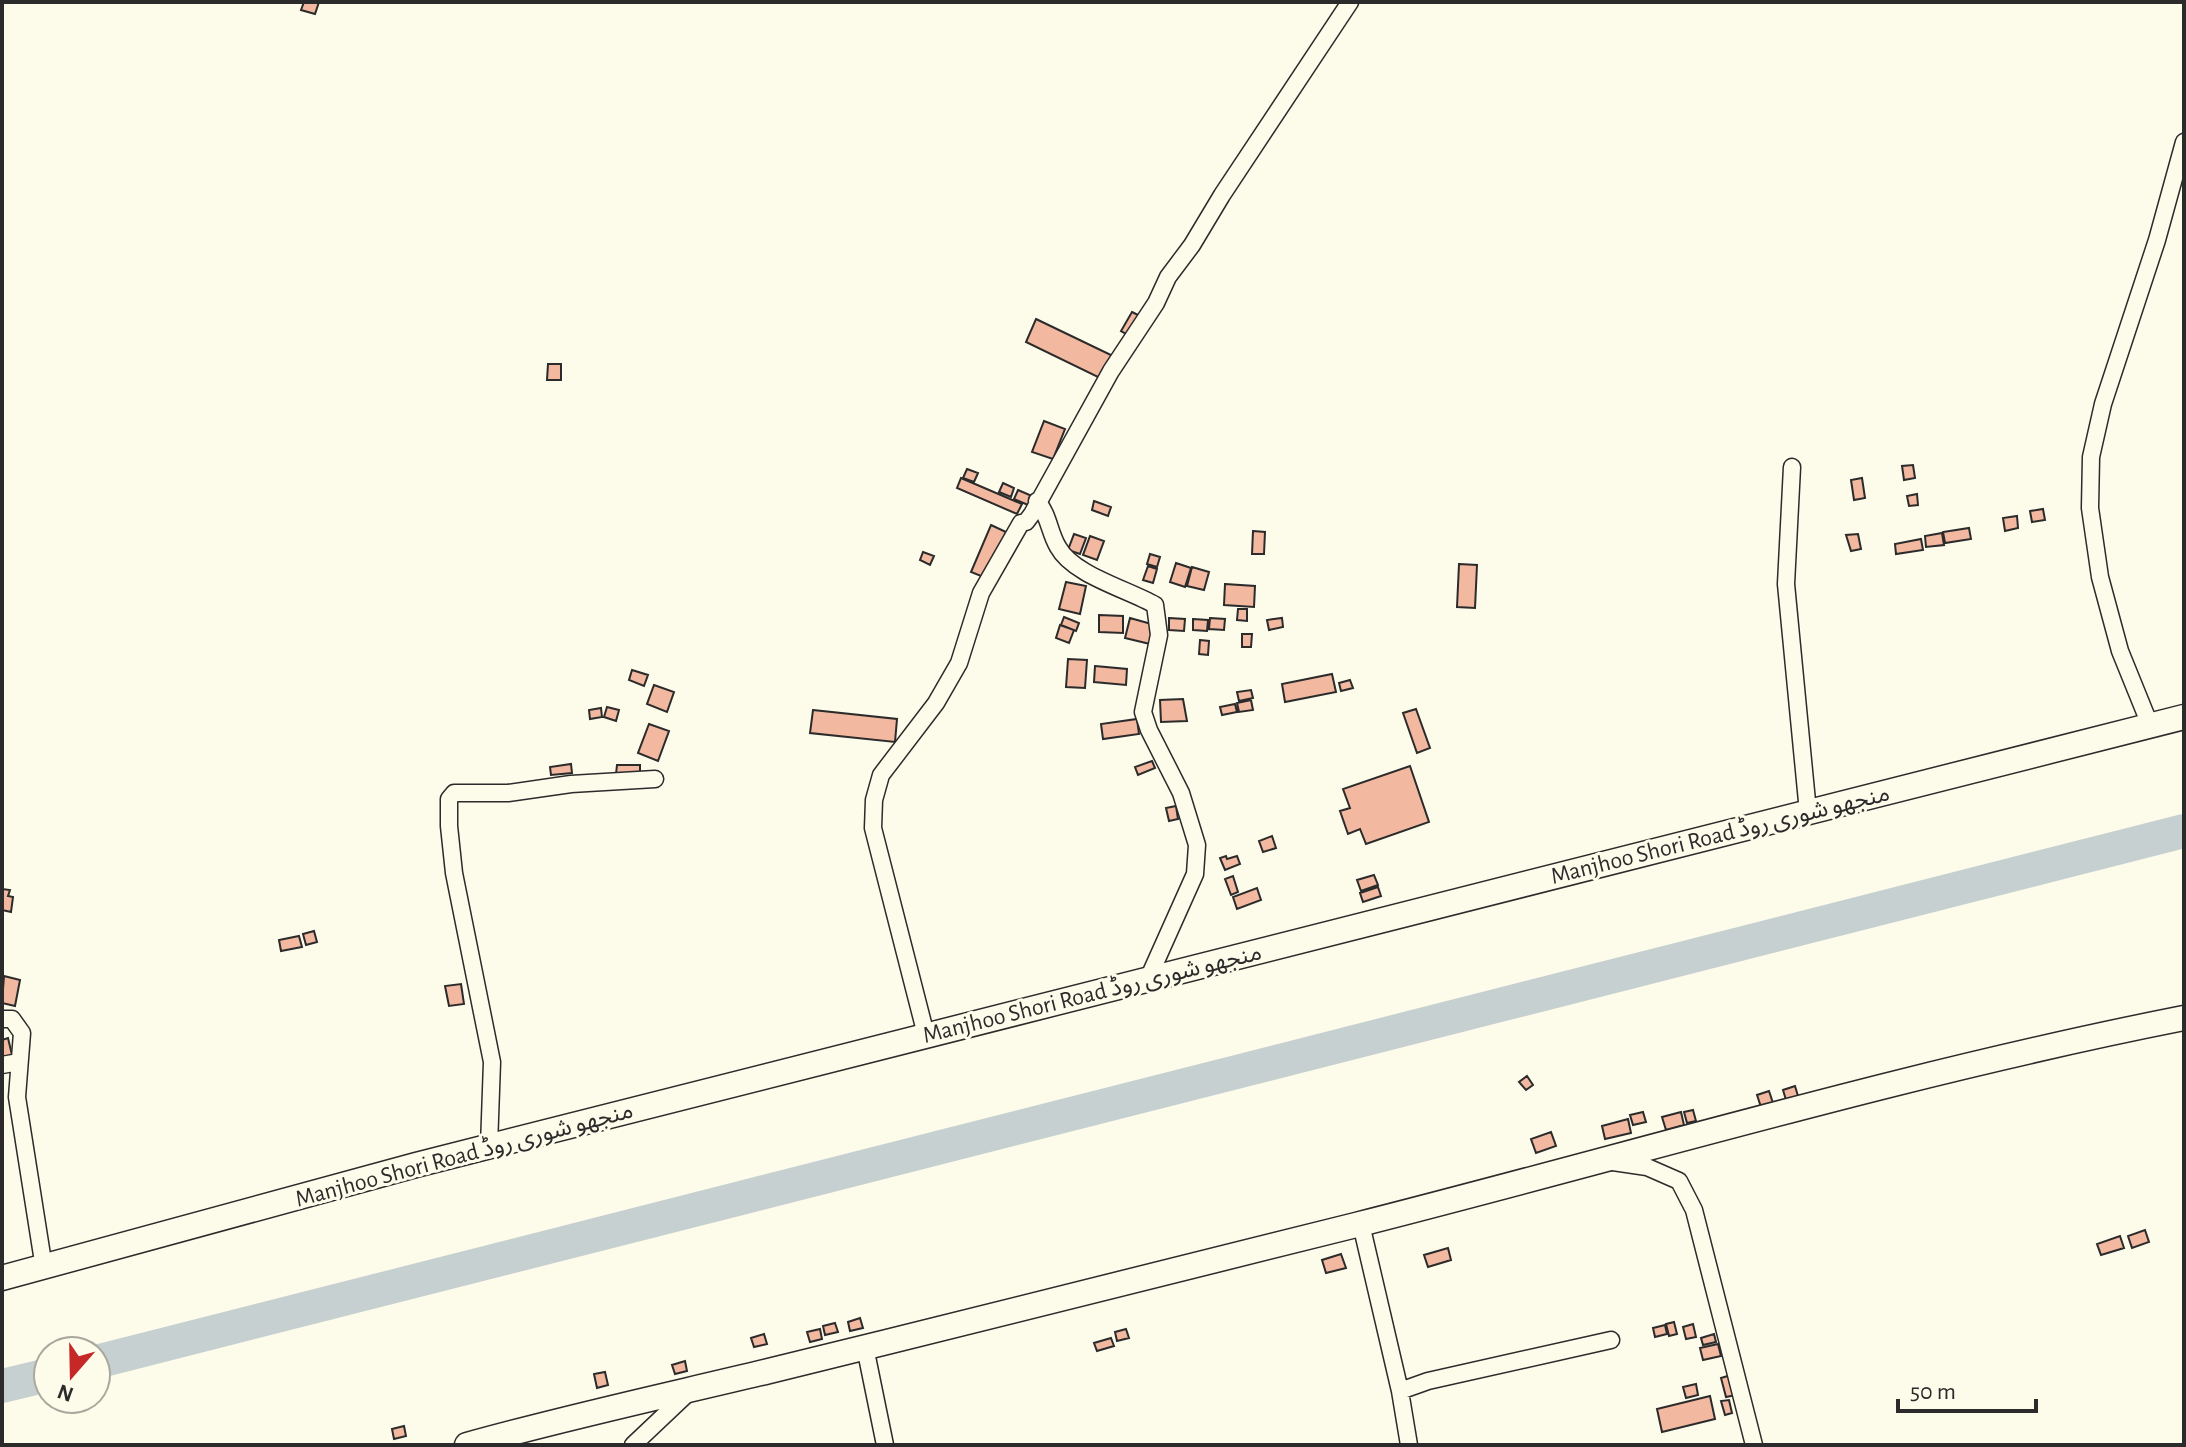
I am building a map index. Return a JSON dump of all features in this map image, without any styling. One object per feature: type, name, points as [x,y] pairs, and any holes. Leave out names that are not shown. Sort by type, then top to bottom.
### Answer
[{"type":"street","points":[[926,1035],[873,828],[874,800],[881,775],[936,703],[959,663],[981,593],[1009,541],[1021,523],[1029,518],[1111,371],[1156,303],[1168,277],[1350,2]]},
{"type":"street","points":[[2150,725],[2120,651],[2100,577],[2090,508],[2091,457],[2103,404],[2153,255],[2184,142]]},
{"type":"street","points":[[1792,467],[1786,584],[1795,705],[1808,812]]},
{"type":"street","points":[[1037,501],[1044,509],[1058,548],[1076,568],[1155,605],[1159,635],[1143,712],[1181,793],[1197,845],[1195,874],[1148,979]]},
{"type":"street","name":"Manjhoo Shori Road منجھو شوری روڈ","points":[[2,1278],[489,1146],[2184,717]]},
{"type":"street","points":[[489,1146],[492,1062],[454,873],[449,799],[454,793],[508,793],[571,784],[655,779]]},
{"type":"street","points":[[467,1445],[552,1421],[1361,1224],[1916,1077],[2184,1018]]},
{"type":"street","points":[[2,1019],[12,1019],[22,1033],[11,1064],[44,1268]]},
{"type":"street","points":[[1608,1161],[1647,1167],[1679,1181],[1694,1210],[1754,1445]]},
{"type":"street","points":[[1361,1224],[1400,1391],[1409,1445]]},
{"type":"street","points":[[1400,1391],[1428,1381],[1611,1340]]},
{"type":"street","points":[[865,1347],[885,1445]]},
{"type":"street","points":[[633,1445],[693,1389]]},
{"type":"building","points":[[304,2],[319,2],[315,14],[301,10]]},
{"type":"building","points":[[1132,312],[1140,316],[1130,336],[1121,331]]},
{"type":"building","points":[[1036,319],[1113,356],[1102,379],[1026,342]]},
{"type":"building","points":[[548,364],[561,364],[561,380],[547,380]]},
{"type":"building","points":[[1044,421],[1065,429],[1053,459],[1032,452]]},
{"type":"building","points":[[1913,465],[1915,478],[1904,480],[1902,466]]},
{"type":"building","points":[[967,469],[978,473],[974,482],[963,478]]},
{"type":"building","points":[[961,478],[1022,504],[1017,514],[957,488]]},
{"type":"building","points":[[1862,478],[1865,498],[1854,500],[1851,480]]},
{"type":"building","points":[[1003,483],[1014,488],[1011,497],[999,492]]},
{"type":"building","points":[[1018,490],[1032,496],[1028,505],[1014,499]]},
{"type":"building","points":[[1917,494],[1918,505],[1909,506],[1907,496]]},
{"type":"building","points":[[1094,501],[1111,507],[1108,516],[1092,510]]},
{"type":"building","points":[[2043,509],[2045,520],[2032,522],[2030,511]]},
{"type":"building","points":[[2017,516],[2018,528],[2005,531],[2003,518]]},
{"type":"building","points":[[991,525],[1006,532],[986,578],[971,572]]},
{"type":"building","points":[[1969,528],[1971,539],[1945,543],[1943,532]]},
{"type":"building","points":[[1253,531],[1265,532],[1264,554],[1252,554]]},
{"type":"building","points":[[1942,533],[1944,545],[1926,547],[1925,536]]},
{"type":"building","points":[[1074,534],[1086,538],[1080,554],[1068,550]]},
{"type":"building","points":[[1858,534],[1861,549],[1851,551],[1846,535]]},
{"type":"building","points":[[1090,536],[1104,541],[1097,560],[1083,555]]},
{"type":"building","points":[[1921,539],[1923,550],[1896,554],[1895,544]]},
{"type":"building","points":[[923,552],[934,556],[930,565],[920,560]]},
{"type":"building","points":[[1150,554],[1160,557],[1157,567],[1147,564]]},
{"type":"building","points":[[1176,563],[1191,568],[1185,587],[1170,582]]},
{"type":"building","points":[[1459,564],[1477,565],[1475,608],[1457,607]]},
{"type":"building","points":[[1148,566],[1157,569],[1153,583],[1143,580]]},
{"type":"building","points":[[1192,567],[1209,572],[1204,590],[1187,586]]},
{"type":"building","points":[[1066,582],[1086,586],[1080,614],[1059,609]]},
{"type":"building","points":[[1225,584],[1255,586],[1254,607],[1224,605]]},
{"type":"building","points":[[1238,609],[1247,609],[1247,621],[1237,620]]},
{"type":"building","points":[[1099,615],[1123,616],[1123,633],[1099,632]]},
{"type":"building","points":[[1064,617],[1079,623],[1076,631],[1061,625]]},
{"type":"building","points":[[1130,618],[1155,625],[1150,644],[1125,638]]},
{"type":"building","points":[[1169,618],[1185,619],[1184,631],[1169,630]]},
{"type":"building","points":[[1210,618],[1225,619],[1224,630],[1209,629]]},
{"type":"building","points":[[1282,618],[1283,627],[1269,630],[1267,620]]},
{"type":"building","points":[[1193,619],[1208,620],[1207,631],[1193,630]]},
{"type":"building","points":[[1060,625],[1074,630],[1069,643],[1056,638]]},
{"type":"building","points":[[1242,634],[1252,634],[1251,647],[1242,647]]},
{"type":"building","points":[[1200,640],[1209,641],[1208,655],[1199,654]]},
{"type":"building","points":[[1068,659],[1087,660],[1085,688],[1066,687]]},
{"type":"building","points":[[1095,666],[1127,669],[1126,685],[1094,682]]},
{"type":"building","points":[[632,670],[648,675],[644,686],[629,680]]},
{"type":"building","points":[[1332,674],[1336,692],[1285,702],[1282,684]]},
{"type":"building","points":[[1350,680],[1353,688],[1341,691],[1339,683]]},
{"type":"building","points":[[654,685],[674,692],[667,712],[647,704]]},
{"type":"building","points":[[1251,690],[1253,698],[1239,701],[1237,692]]},
{"type":"building","points":[[1183,699],[1187,721],[1161,722],[1160,700]]},
{"type":"building","points":[[1251,700],[1253,710],[1239,712],[1237,703]]},
{"type":"building","points":[[1235,704],[1237,712],[1222,715],[1220,707]]},
{"type":"building","points":[[607,707],[619,710],[616,721],[604,717]]},
{"type":"building","points":[[601,708],[602,717],[590,719],[589,710]]},
{"type":"building","points":[[1416,709],[1430,748],[1417,753],[1403,713]]},
{"type":"building","points":[[813,710],[897,719],[895,742],[810,733]]},
{"type":"building","points":[[1137,719],[1139,734],[1103,739],[1101,724]]},
{"type":"building","points":[[649,724],[669,731],[658,761],[638,753]]},
{"type":"building","points":[[1152,761],[1155,768],[1138,775],[1135,767]]},
{"type":"building","points":[[571,764],[572,773],[551,775],[550,767]]},
{"type":"building","points":[[617,765],[640,765],[640,775],[616,774]]},
{"type":"building","points":[[1410,766],[1429,822],[1366,844],[1360,829],[1348,834],[1340,811],[1350,808],[1343,789]]},
{"type":"building","points":[[1176,806],[1178,819],[1169,821],[1166,808]]},
{"type":"building","points":[[1272,836],[1276,848],[1263,852],[1259,841]]},
{"type":"building","points":[[1226,856],[1227,859],[1237,856],[1240,864],[1225,870],[1220,858]]},
{"type":"building","points":[[1374,875],[1378,885],[1361,891],[1357,880]]},
{"type":"building","points":[[1233,876],[1238,892],[1231,895],[1225,879]]},
{"type":"building","points":[[1378,887],[1381,896],[1363,902],[1360,893]]},
{"type":"building","points":[[1257,888],[1261,900],[1237,909],[1233,897]]},
{"type":"building","points":[[2,889],[10,890],[8,896],[13,897],[11,912],[2,910]]},
{"type":"building","points":[[314,931],[317,942],[306,945],[303,934]]},
{"type":"building","points":[[299,936],[302,947],[281,951],[279,940]]},
{"type":"building","points":[[4,976],[20,980],[15,1006],[2,1003]]},
{"type":"building","points":[[461,984],[464,1004],[449,1006],[445,986]]},
{"type":"building","points":[[8,1038],[12,1055],[2,1057],[2,1040]]},
{"type":"building","points":[[1527,1076],[1533,1085],[1526,1090],[1519,1082]]},
{"type":"building","points":[[1795,1086],[1798,1096],[1786,1100],[1783,1090]]},
{"type":"building","points":[[1769,1091],[1774,1106],[1762,1110],[1757,1095]]},
{"type":"building","points":[[1693,1110],[1696,1121],[1687,1123],[1684,1112]]},
{"type":"building","points":[[1643,1112],[1646,1122],[1633,1125],[1630,1115]]},
{"type":"building","points":[[1681,1112],[1684,1125],[1666,1130],[1662,1117]]},
{"type":"building","points":[[1628,1119],[1631,1133],[1605,1139],[1602,1126]]},
{"type":"building","points":[[1551,1132],[1556,1146],[1536,1153],[1531,1139]]},
{"type":"building","points":[[2145,1230],[2149,1242],[2132,1248],[2128,1236]]},
{"type":"building","points":[[2120,1236],[2124,1248],[2101,1255],[2097,1244]]},
{"type":"building","points":[[1448,1248],[1451,1260],[1428,1267],[1424,1255]]},
{"type":"building","points":[[1341,1254],[1346,1268],[1326,1273],[1322,1260]]},
{"type":"building","points":[[860,1318],[863,1328],[850,1331],[848,1322]]},
{"type":"building","points":[[1674,1322],[1677,1334],[1669,1336],[1666,1324]]},
{"type":"building","points":[[835,1323],[838,1332],[825,1335],[823,1326]]},
{"type":"building","points":[[1693,1324],[1696,1337],[1686,1339],[1683,1327]]},
{"type":"building","points":[[1665,1325],[1667,1334],[1655,1337],[1653,1328]]},
{"type":"building","points":[[820,1329],[822,1339],[810,1342],[807,1332]]},
{"type":"building","points":[[1126,1329],[1129,1338],[1117,1341],[1115,1332]]},
{"type":"building","points":[[764,1334],[767,1344],[754,1347],[751,1338]]},
{"type":"building","points":[[1714,1334],[1716,1342],[1703,1345],[1701,1338]]},
{"type":"building","points":[[1111,1338],[1114,1346],[1097,1351],[1094,1343]]},
{"type":"building","points":[[1718,1344],[1721,1356],[1703,1360],[1700,1348]]},
{"type":"building","points":[[685,1361],[687,1371],[675,1374],[672,1365]]},
{"type":"building","points":[[605,1372],[608,1385],[597,1388],[594,1374]]},
{"type":"building","points":[[1731,1375],[1736,1395],[1726,1397],[1721,1378]]},
{"type":"building","points":[[1696,1384],[1698,1395],[1686,1398],[1683,1387]]},
{"type":"building","points":[[1710,1396],[1715,1419],[1662,1432],[1657,1409]]},
{"type":"building","points":[[1729,1400],[1732,1413],[1725,1415],[1721,1401]]},
{"type":"building","points":[[404,1426],[406,1436],[394,1439],[392,1429]]},
{"type":"waterway","points":[[112,1358],[2184,831]]},
{"type":"waterway","points":[[2,1386],[32,1379]]}]
